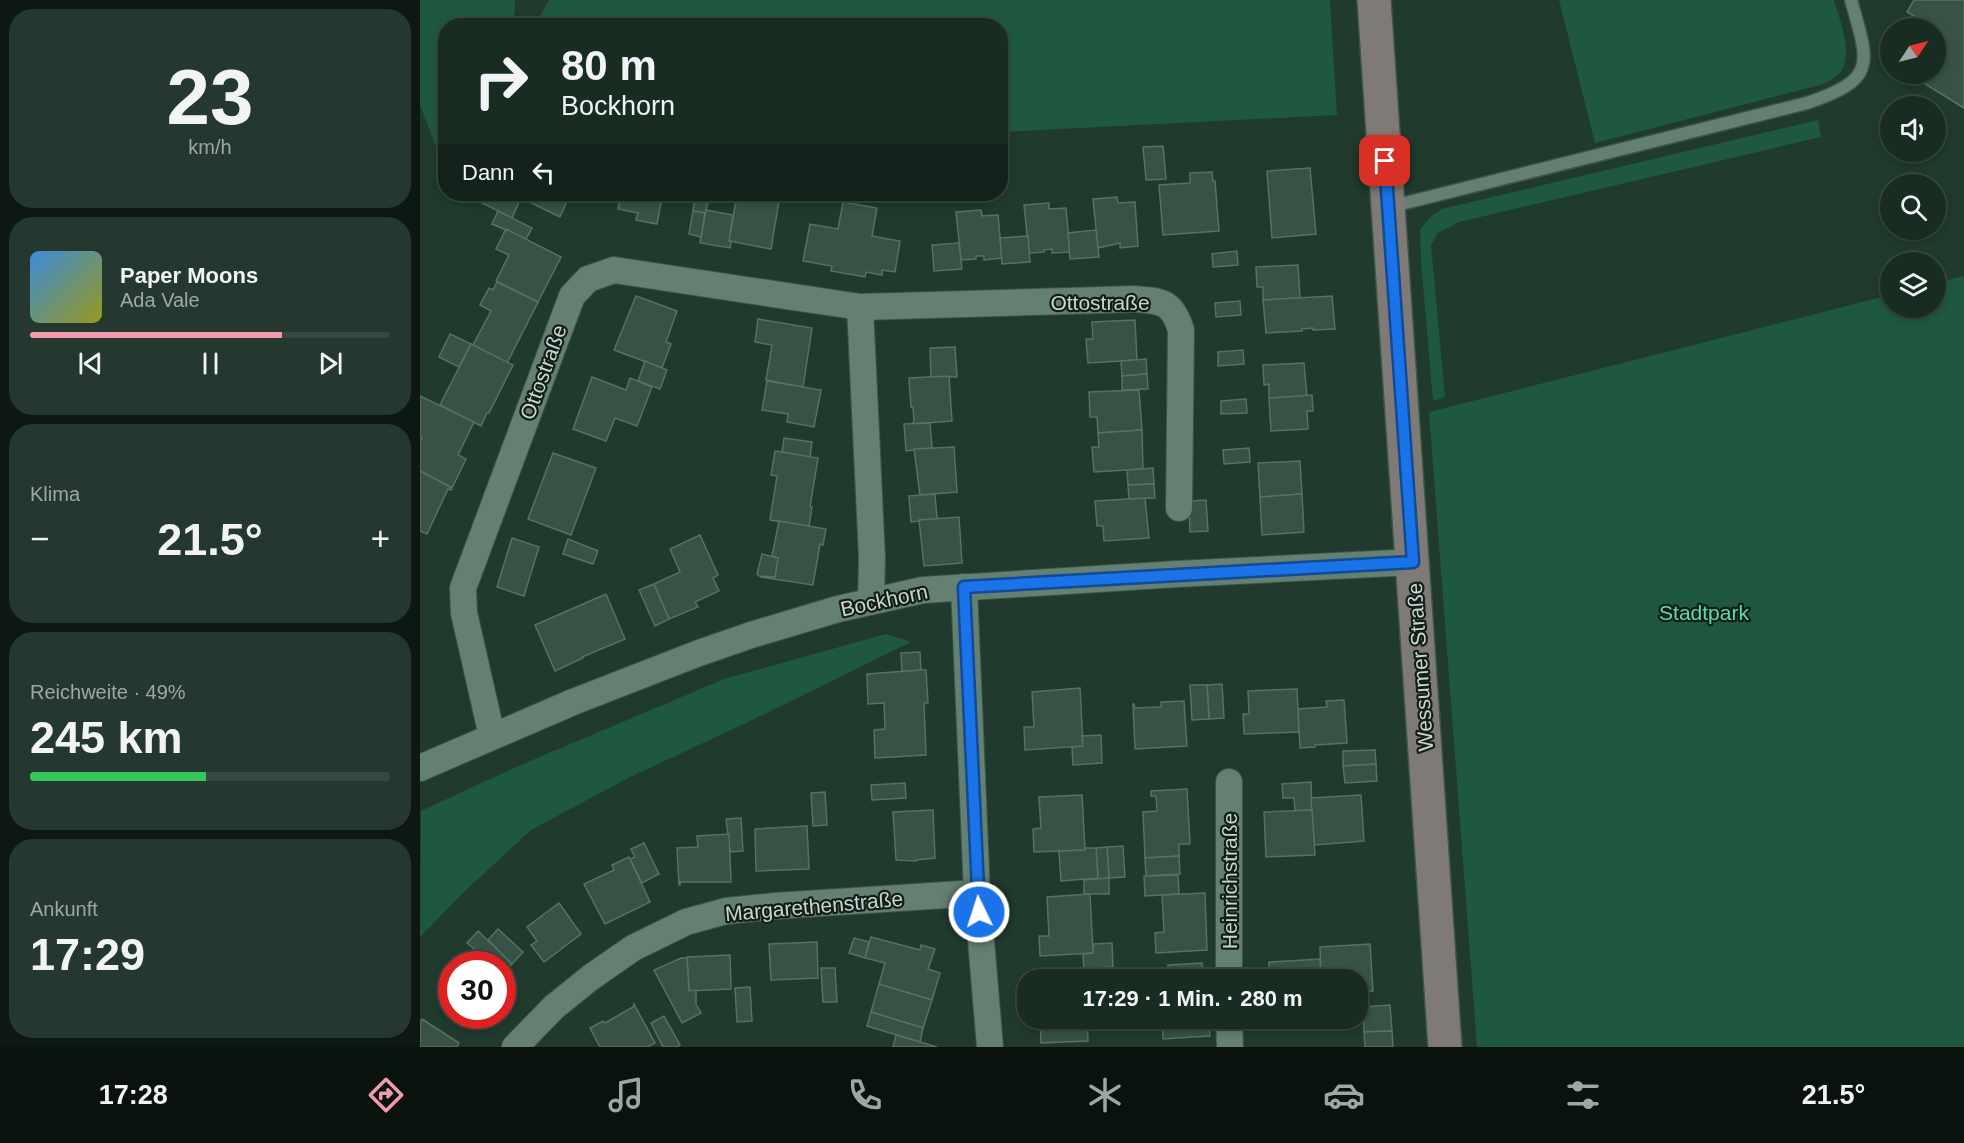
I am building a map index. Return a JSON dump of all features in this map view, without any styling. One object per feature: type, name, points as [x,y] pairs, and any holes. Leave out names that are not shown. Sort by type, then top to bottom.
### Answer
[{"type":"main road","name":"Wessumer Straße","points":[[1374,0],[1445,1047]]},
{"type":"street","name":"Ottostraße","points":[[492,736],[464,613],[463,588],[572,296],[588,279],[614,270],[860,308],[1134,299],[1166,304],[1176,315],[1181,330],[1179,508]]},
{"type":"street","points":[[860,308],[872,557],[871,601]]},
{"type":"street","name":"Bockhorn","points":[[420,768],[640,675],[709,650],[777,627],[871,601],[923,590],[1413,562]]},
{"type":"street","points":[[964,587],[977,893],[990,1047]]},
{"type":"street","name":"Heinrichstraße","points":[[1229,782],[1229,969]]},
{"type":"street","name":"Margarethenstraße","points":[[515,1047],[554,1007],[590,978],[633,948],[686,922],[726,911],[775,906],[977,893]]},
{"type":"street","points":[[1229,1029],[1230,1047]]},
{"type":"lane","points":[[1389,207],[1796,105],[1835,93],[1855,81],[1864,67],[1863,43],[1851,0]]},
{"type":"green space","points":[[420,0],[515,0],[514,18],[438,18],[438,152],[420,105]]},
{"type":"green space","points":[[549,0],[1330,0],[1337,115],[1008,132],[1008,18],[539,18]]},
{"type":"green space","points":[[1559,0],[1834,0],[1842,27],[1846,56],[1840,73],[1824,84],[1595,143]]},
{"type":"green space","points":[[1818,120],[1821,137],[1459,222],[1438,233],[1431,245],[1445,397],[1433,401],[1420,230],[1430,217],[1442,209]]},
{"type":"green space","name":"Stadtpark","points":[[1964,276],[1964,1047],[1477,1047],[1429,412],[1880,298],[1880,318],[1946,318],[1946,280]]},
{"type":"green space","points":[[886,634],[911,642],[630,777],[531,830],[465,891],[420,937],[421,811],[516,767],[724,679]]},
{"type":"building","points":[[1914,0],[1964,0],[1964,108],[1925,84],[1946,84],[1946,18],[1918,18],[1907,12]]},
{"type":"building","points":[[1163,146],[1166,179],[1146,180],[1143,147]]},
{"type":"building","points":[[1310,168],[1316,234],[1272,238],[1267,171]]},
{"type":"building","points":[[1212,172],[1213,181],[1215,181],[1219,231],[1163,235],[1159,185],[1190,183],[1190,173]]},
{"type":"building","points":[[1117,197],[1118,203],[1135,202],[1138,246],[1120,248],[1120,243],[1098,248],[1093,199]]},
{"type":"building","points":[[480,201],[520,201],[512,218]]},
{"type":"building","points":[[527,201],[567,201],[560,217]]},
{"type":"building","points":[[620,201],[661,201],[657,224],[636,220],[638,213],[618,209]]},
{"type":"building","points":[[694,201],[708,201],[705,213],[693,211]]},
{"type":"building","points":[[736,201],[779,201],[771,249],[729,241]]},
{"type":"building","points":[[843,202],[877,208],[872,236],[900,241],[895,272],[882,270],[882,275],[866,272],[865,277],[831,271],[832,266],[803,261],[810,224],[838,229]]},
{"type":"building","points":[[1049,203],[1049,209],[1066,208],[1070,252],[1052,253],[1052,249],[1029,253],[1024,205]]},
{"type":"building","points":[[706,210],[733,215],[730,248],[700,243]]},
{"type":"building","points":[[981,210],[982,216],[998,215],[1002,258],[984,260],[984,256],[976,256],[976,259],[961,260],[956,212]]},
{"type":"building","points":[[498,211],[532,228],[526,239],[492,224]]},
{"type":"building","points":[[693,211],[705,213],[701,237],[689,234]]},
{"type":"building","points":[[506,229],[561,257],[538,302],[496,281],[509,255],[496,249]]},
{"type":"building","points":[[1096,230],[1099,257],[1070,259],[1068,233]]},
{"type":"building","points":[[1028,236],[1030,262],[1002,264],[1000,238]]},
{"type":"building","points":[[959,243],[962,269],[934,271],[932,245]]},
{"type":"building","points":[[1237,251],[1238,265],[1213,267],[1212,254]]},
{"type":"building","points":[[1298,265],[1300,298],[1263,300],[1263,287],[1257,287],[1256,267]]},
{"type":"building","points":[[497,282],[538,302],[507,363],[473,345],[491,311],[480,305],[489,288],[493,290]]},
{"type":"building","points":[[636,296],[677,311],[666,342],[671,344],[662,368],[614,350]]},
{"type":"building","points":[[1332,296],[1335,329],[1313,330],[1313,328],[1302,329],[1302,331],[1266,333],[1263,300]]},
{"type":"building","points":[[1240,301],[1241,315],[1216,317],[1215,303]]},
{"type":"building","points":[[758,319],[812,328],[803,387],[766,380],[772,345],[755,342]]},
{"type":"building","points":[[1135,320],[1137,360],[1088,363],[1086,339],[1093,339],[1092,322]]},
{"type":"building","points":[[450,334],[471,344],[459,367],[439,357]]},
{"type":"building","points":[[471,344],[513,365],[481,426],[440,405]]},
{"type":"building","points":[[955,347],[957,377],[931,377],[930,348]]},
{"type":"building","points":[[1243,350],[1244,364],[1218,366],[1218,352]]},
{"type":"building","points":[[1146,359],[1147,374],[1122,376],[1121,361]]},
{"type":"building","points":[[645,361],[667,370],[660,389],[638,381]]},
{"type":"building","points":[[1304,363],[1307,396],[1269,398],[1269,384],[1264,385],[1263,365]]},
{"type":"building","points":[[1147,374],[1148,389],[1122,390],[1122,376]]},
{"type":"building","points":[[949,376],[952,421],[912,424],[914,421],[909,378]]},
{"type":"building","points":[[592,377],[626,390],[630,378],[652,387],[637,426],[615,418],[606,441],[573,429]]},
{"type":"building","points":[[767,381],[821,390],[814,427],[787,422],[788,414],[762,410]]},
{"type":"building","points":[[1139,390],[1142,430],[1098,433],[1097,417],[1090,417],[1089,392]]},
{"type":"building","points":[[1312,395],[1313,411],[1307,411],[1308,429],[1271,431],[1269,398]]},
{"type":"building","points":[[420,396],[474,422],[458,455],[466,459],[452,488],[420,471],[422,437],[420,436]]},
{"type":"building","points":[[1246,399],[1247,413],[1221,414],[1221,401]]},
{"type":"building","points":[[930,423],[932,448],[906,451],[904,424]]},
{"type":"building","points":[[1142,430],[1143,469],[1094,472],[1092,447],[1099,447],[1098,433]]},
{"type":"building","points":[[784,438],[812,442],[810,457],[782,452]]},
{"type":"building","points":[[954,447],[957,492],[920,495],[914,449]]},
{"type":"building","points":[[1249,448],[1250,462],[1224,464],[1223,450]]},
{"type":"building","points":[[775,451],[818,458],[809,526],[770,520],[777,476],[771,475]]},
{"type":"building","points":[[553,453],[596,468],[571,535],[528,519]]},
{"type":"building","points":[[1300,461],[1302,494],[1260,497],[1258,463]]},
{"type":"building","points":[[1153,468],[1154,484],[1128,485],[1127,470]]},
{"type":"building","points":[[420,471],[452,488],[448,489],[427,534],[420,531]]},
{"type":"building","points":[[1154,484],[1155,498],[1129,499],[1128,485]]},
{"type":"building","points":[[935,494],[937,519],[911,522],[909,496]]},
{"type":"building","points":[[1302,494],[1304,532],[1262,535],[1260,497]]},
{"type":"building","points":[[1145,498],[1149,538],[1104,541],[1103,526],[1097,526],[1095,501]]},
{"type":"building","points":[[1206,500],[1208,531],[1190,532],[1189,501]]},
{"type":"building","points":[[959,517],[962,563],[924,566],[919,520]]},
{"type":"building","points":[[779,521],[826,529],[823,545],[820,544],[813,585],[760,577],[775,577],[778,558],[772,556]]},
{"type":"building","points":[[700,535],[718,575],[713,578],[719,591],[695,602],[698,607],[669,619],[654,584],[680,572],[670,549]]},
{"type":"building","points":[[512,538],[539,547],[524,596],[497,587]]},
{"type":"building","points":[[568,539],[598,551],[593,564],[563,554]]},
{"type":"building","points":[[762,554],[778,558],[775,577],[757,574]]},
{"type":"building","points":[[654,584],[669,619],[655,626],[639,590]]},
{"type":"building","points":[[606,594],[625,639],[555,671],[535,625]]},
{"type":"building","points":[[920,652],[921,671],[902,672],[901,653]]},
{"type":"building","points":[[926,670],[928,703],[924,703],[926,755],[875,758],[874,730],[885,729],[884,703],[868,704],[867,674]]},
{"type":"building","points":[[1222,684],[1224,718],[1209,719],[1207,685]]},
{"type":"building","points":[[1190,685],[1207,685],[1209,719],[1192,720]]},
{"type":"building","points":[[1080,688],[1083,746],[1025,750],[1024,727],[1034,727],[1032,692]]},
{"type":"building","points":[[1297,689],[1299,732],[1244,734],[1243,714],[1249,714],[1248,691]]},
{"type":"building","points":[[1344,700],[1347,743],[1300,748],[1298,709],[1327,707],[1326,701]]},
{"type":"building","points":[[1184,701],[1187,746],[1135,749],[1133,704],[1135,708],[1161,707],[1161,702]]},
{"type":"building","points":[[1101,735],[1102,763],[1073,765],[1072,747],[1083,746],[1082,736]]},
{"type":"building","points":[[1375,750],[1376,764],[1343,766],[1343,751]]},
{"type":"building","points":[[1376,764],[1377,781],[1345,783],[1343,766]]},
{"type":"building","points":[[1311,782],[1312,810],[1295,811],[1294,798],[1283,798],[1282,784]]},
{"type":"building","points":[[905,783],[906,798],[872,800],[871,785]]},
{"type":"building","points":[[1187,789],[1190,844],[1179,844],[1179,856],[1145,858],[1143,812],[1157,811],[1156,796],[1151,796],[1151,791]]},
{"type":"building","points":[[825,792],[827,825],[813,826],[811,793]]},
{"type":"building","points":[[1082,795],[1085,850],[1034,852],[1033,829],[1041,828],[1039,797]]},
{"type":"building","points":[[1361,795],[1364,841],[1314,845],[1311,798]]},
{"type":"building","points":[[933,810],[935,858],[916,861],[896,860],[893,812]]},
{"type":"building","points":[[1312,810],[1315,855],[1266,857],[1264,812]]},
{"type":"building","points":[[741,818],[743,851],[730,852],[726,819]]},
{"type":"building","points":[[807,826],[809,869],[756,871],[755,829]]},
{"type":"building","points":[[729,834],[731,882],[680,882],[679,885],[677,848],[698,847],[697,836]]},
{"type":"building","points":[[644,843],[659,874],[642,883],[630,859],[635,857],[631,849]]},
{"type":"building","points":[[1123,846],[1125,877],[1109,878],[1107,847]]},
{"type":"building","points":[[1107,847],[1109,878],[1098,879],[1096,848]]},
{"type":"building","points":[[1085,848],[1096,848],[1098,878],[1061,881],[1059,851],[1085,850]]},
{"type":"building","points":[[1179,856],[1180,874],[1146,876],[1145,858]]},
{"type":"building","points":[[629,857],[650,902],[605,924],[584,884],[614,870],[612,865]]},
{"type":"building","points":[[1178,875],[1179,894],[1145,896],[1144,876]]},
{"type":"building","points":[[1109,878],[1109,894],[1084,894],[1084,880]]},
{"type":"building","points":[[1205,893],[1207,950],[1156,953],[1155,933],[1164,932],[1162,895]]},
{"type":"building","points":[[1090,894],[1093,953],[1040,956],[1039,936],[1049,936],[1047,897]]},
{"type":"building","points":[[559,903],[581,934],[544,962],[531,945],[537,941],[527,927]]},
{"type":"building","points":[[498,929],[523,952],[516,960],[516,951],[499,951],[488,940]]},
{"type":"building","points":[[478,931],[499,951],[477,951],[467,943]]},
{"type":"building","points":[[871,937],[920,950],[921,945],[935,949],[928,969],[940,973],[932,1000],[879,984],[885,963],[865,958]]},
{"type":"building","points":[[854,938],[869,942],[865,958],[849,953]]},
{"type":"building","points":[[817,942],[818,978],[771,980],[769,944]]},
{"type":"building","points":[[1112,943],[1113,967],[1084,969],[1083,954],[1093,953],[1093,944]]},
{"type":"building","points":[[1370,944],[1373,991],[1368,991],[1368,969],[1321,969],[1320,947]]},
{"type":"building","points":[[730,955],[731,989],[689,991],[687,957]]},
{"type":"building","points":[[681,958],[687,958],[689,991],[696,990],[696,1004],[701,1013],[682,1023],[654,970]]},
{"type":"building","points":[[1320,959],[1320,969],[1269,969],[1269,962]]},
{"type":"building","points":[[1202,963],[1202,969],[1168,969],[1168,965]]},
{"type":"building","points":[[1113,967],[1113,969],[1084,969]]},
{"type":"building","points":[[821,968],[835,968],[837,1002],[823,1002]]},
{"type":"building","points":[[879,984],[932,1000],[923,1028],[871,1012]]},
{"type":"building","points":[[750,987],[752,1021],[737,1022],[735,988]]},
{"type":"building","points":[[634,1004],[655,1043],[647,1047],[600,1047],[590,1028],[603,1021],[605,1023],[633,1007]]},
{"type":"building","points":[[1390,1005],[1392,1031],[1364,1032],[1364,1029],[1368,1029],[1368,1007]]},
{"type":"building","points":[[871,1012],[923,1028],[920,1042],[867,1026]]},
{"type":"building","points":[[664,1016],[680,1045],[676,1047],[663,1047],[651,1023]]},
{"type":"building","points":[[422,1019],[459,1043],[457,1047],[420,1047]]},
{"type":"building","points":[[1040,1029],[1087,1029],[1088,1041],[1041,1043]]},
{"type":"building","points":[[1163,1029],[1210,1029],[1210,1036],[1163,1039]]},
{"type":"building","points":[[1392,1031],[1393,1047],[1365,1047],[1364,1032]]},
{"type":"building","points":[[896,1035],[920,1042],[937,1047],[893,1047]]},
{"type":"route","points":[[979,912],[964,587],[1413,562],[1385,161]]}]
